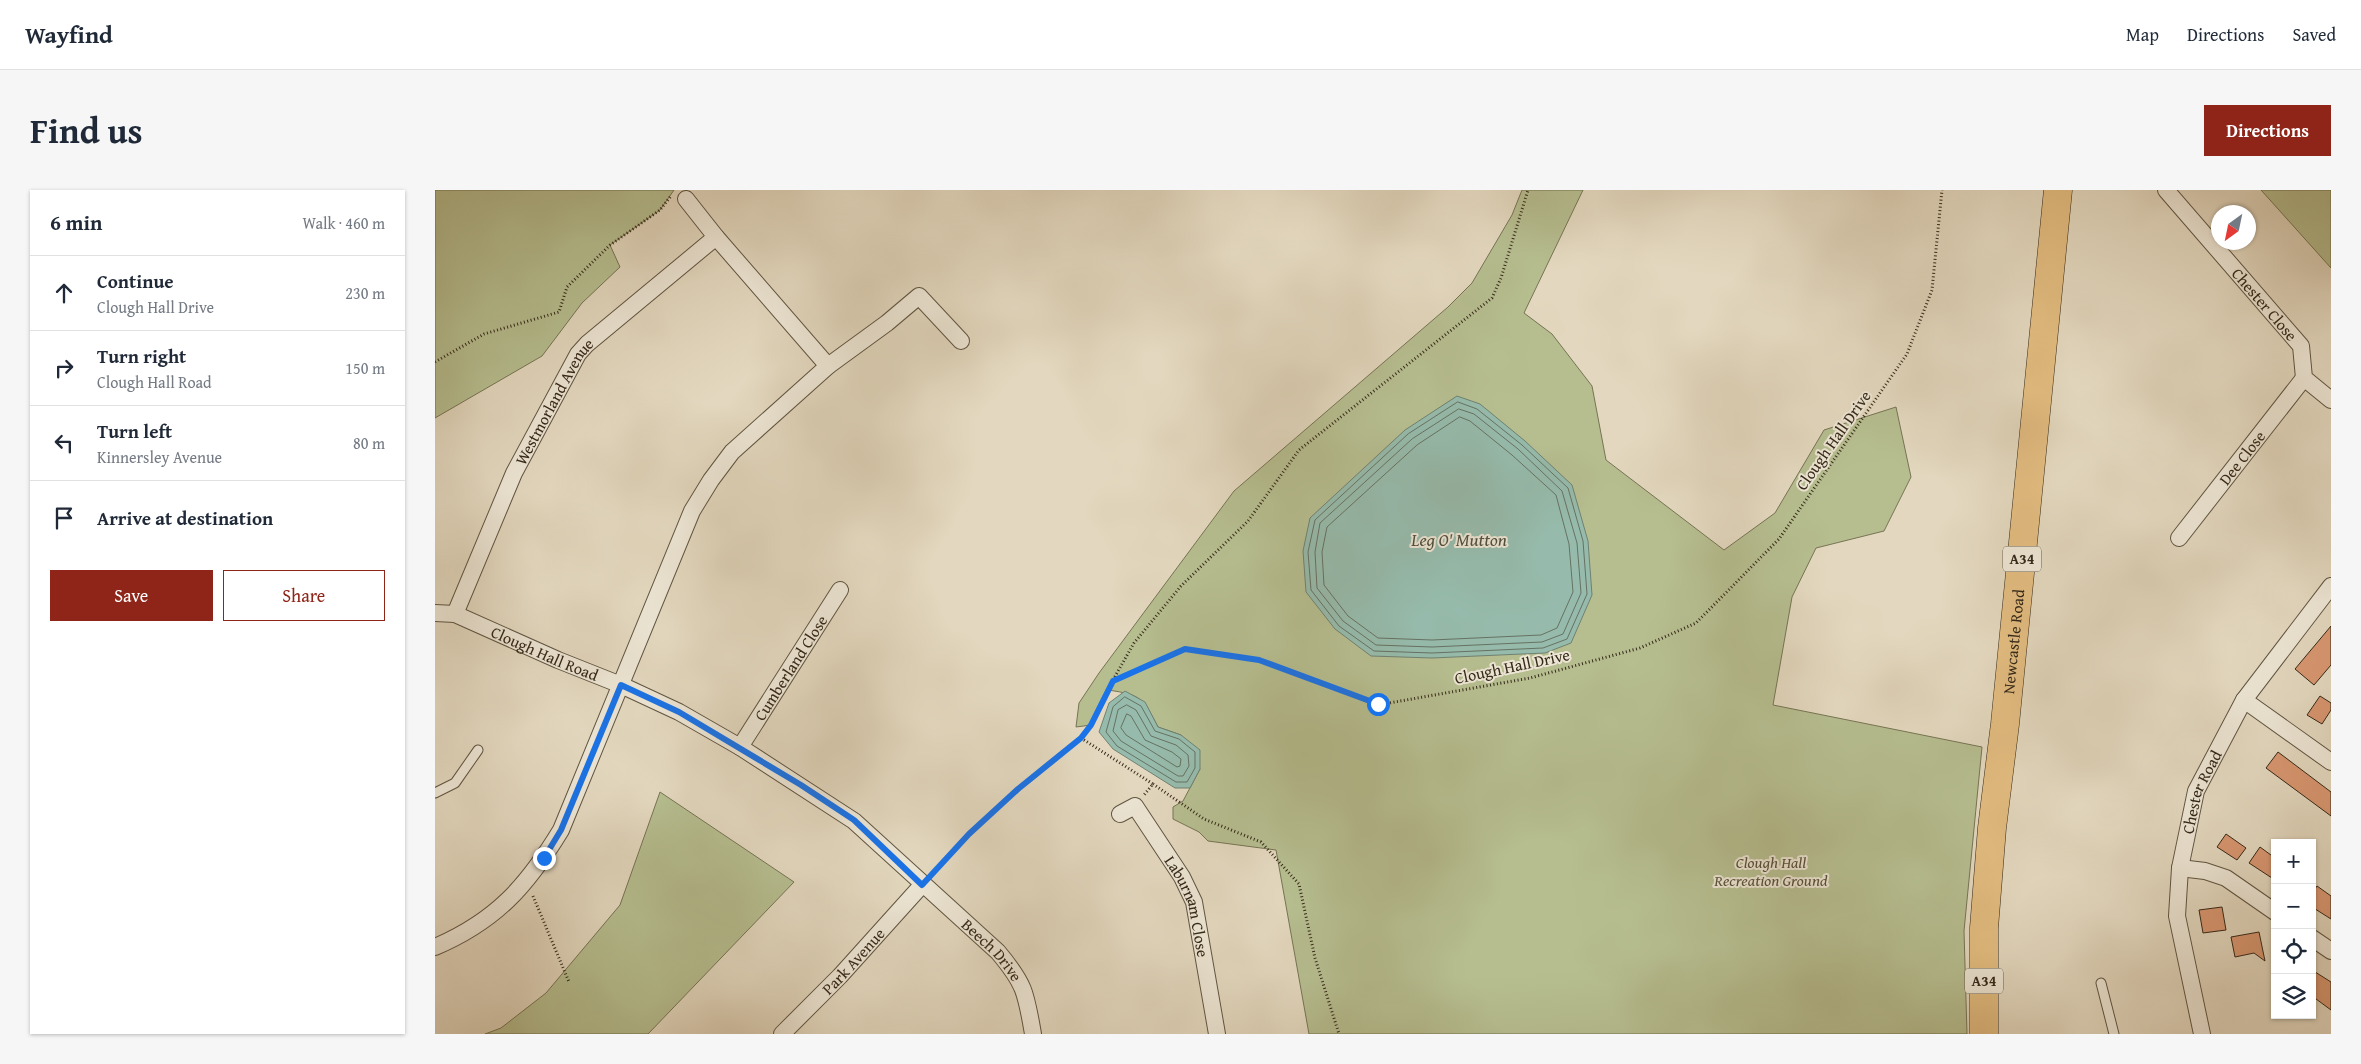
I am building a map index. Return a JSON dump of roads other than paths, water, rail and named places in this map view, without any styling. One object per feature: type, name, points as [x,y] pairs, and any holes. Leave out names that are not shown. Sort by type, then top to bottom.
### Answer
[{"type":"highway","name":"Newcastle Road","points":[[1984,1034],[1984,928],[1991,828],[2005,724],[2058,190]]},
{"type":"street","name":"Chester Close","points":[[2166,190],[2301,346],[2304,378]]},
{"type":"street","points":[[681,195],[828,366]]},
{"type":"street","name":"Westmorland Avenue","points":[[455,614],[514,474],[578,354],[587,344],[716,237]]},
{"type":"street","points":[[435,947],[454,938],[488,917],[511,898],[527,882],[561,830],[693,511],[711,480],[733,452],[828,366],[887,323],[919,296],[961,341]]},
{"type":"street","points":[[2304,378],[2331,400]]},
{"type":"street","name":"Dee Close","points":[[2179,538],[2304,378]]},
{"type":"street","name":"Chester Road","points":[[2202,1034],[2177,916],[2180,868],[2196,791],[2244,700],[2331,586]]},
{"type":"street","name":"Cumberland Close","points":[[741,747],[840,590]]},
{"type":"street","name":"Clough Hall Road","points":[[435,613],[455,614],[679,712],[741,747],[854,820],[922,885]]},
{"type":"street","points":[[2244,700],[2331,762]]},
{"type":"street","name":"Laburnam Close","points":[[1127,810],[1182,877],[1194,902],[1217,1034]]},
{"type":"street","points":[[2180,868],[2205,871],[2226,878],[2271,909]]},
{"type":"street","name":"Park Avenue","points":[[782,1034],[840,976],[922,885]]},
{"type":"street","name":"Beech Drive","points":[[922,885],[997,952],[1016,974],[1025,991],[1033,1034]]},
{"type":"street","points":[[2316,941],[2331,951]]},
{"type":"lane","points":[[435,793],[455,783],[478,750]]},
{"type":"lane","points":[[2101,983],[2114,1034]]},
{"type":"water","name":"Leg O' Mutton","points":[[1457,396],[1480,404],[1525,441],[1572,485],[1588,541],[1592,595],[1571,643],[1545,653],[1432,658],[1371,656],[1335,629],[1306,592],[1303,551],[1310,518],[1405,430]]},
{"type":"water","points":[[1125,691],[1145,702],[1158,727],[1181,735],[1200,750],[1200,769],[1190,788],[1175,788],[1113,749],[1099,732],[1109,703]]},
{"type":"park label","name":"Clough Hall Recreation Ground","points":[[1771,871]]}]
